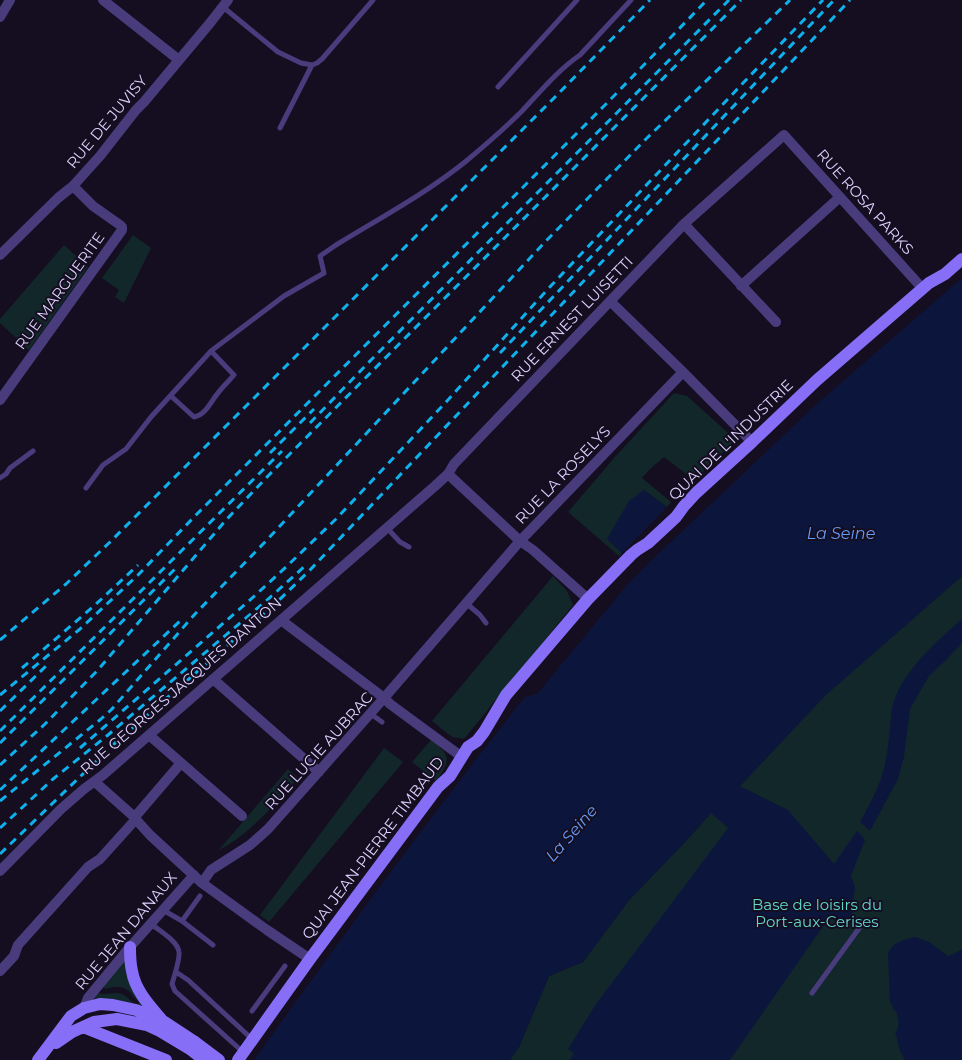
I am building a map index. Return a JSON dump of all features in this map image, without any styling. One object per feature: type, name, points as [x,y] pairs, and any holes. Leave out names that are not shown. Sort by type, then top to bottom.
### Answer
[{"type":"main road","name":"QUAI DE L'INDUSTRIE","points":[[537,659],[588,598],[637,550],[648,543],[669,523],[696,493],[817,380],[923,288],[945,274],[962,259]]},
{"type":"main road","name":"QUAI JEAN-PIERRE TIMBAUD","points":[[241,1056],[310,959],[438,787],[450,776],[468,747],[484,732],[506,695],[537,659]]},
{"type":"main road","points":[[130,947],[132,971],[136,985],[144,998],[163,1021],[192,1046],[211,1058]]},
{"type":"main road","name":"RUE JEAN DANAUX","points":[[42,1055],[71,1016],[84,1008],[100,1004],[113,1005],[136,1010],[163,1021]]},
{"type":"main road","points":[[84,1008],[78,1029],[166,1060]]},
{"type":"main road","name":"RUE JEAN DANAUX","points":[[42,1055],[78,1029],[94,1022],[117,1019],[147,1024],[192,1046]]},
{"type":"street","points":[[0,17],[10,0]]},
{"type":"street","points":[[103,0],[179,60]]},
{"type":"street","name":"RUE DE JUVISY","points":[[0,255],[58,198],[73,186],[100,156],[225,4]]},
{"type":"street","name":"RUE ROSA PARKS","points":[[784,136],[923,288]]},
{"type":"street","name":"RUE ERNEST LUISETTI","points":[[387,528],[448,474],[454,464],[684,224],[784,136]]},
{"type":"street","name":"RUE MARGUERITE","points":[[0,400],[122,230],[120,225],[93,206],[73,186]]},
{"type":"street","points":[[741,286],[840,197]]},
{"type":"street","points":[[684,224],[776,322]]},
{"type":"street","points":[[610,301],[752,442]]},
{"type":"street","name":"RUE LA ROSELYS","points":[[384,698],[520,542],[683,372]]},
{"type":"street","points":[[448,474],[520,542],[533,550],[588,598]]},
{"type":"street","name":"RUE GEORGES JACQUES DANTON","points":[[0,871],[61,809],[95,782],[387,528]]},
{"type":"street","points":[[281,620],[384,698]]},
{"type":"street","points":[[213,679],[319,772]]},
{"type":"street","name":"RUE LUCIE AUBRAC","points":[[202,883],[211,870],[250,845],[268,829],[384,698],[462,757]]},
{"type":"street","points":[[149,734],[242,816]]},
{"type":"street","points":[[0,971],[14,956],[18,945],[88,867],[100,859],[181,764]]},
{"type":"street","points":[[95,782],[237,914],[310,959]]},
{"type":"street","name":"RUE JEAN DANAUX","points":[[84,1008],[88,998],[130,947],[194,875]]},
{"type":"lane","points":[[280,128],[312,65],[322,59],[372,0]]},
{"type":"lane","points":[[498,87],[577,0]]},
{"type":"lane","points":[[86,488],[103,465],[126,449],[211,351],[284,296],[324,273],[320,256],[437,183],[465,161],[520,113],[557,75],[580,55],[631,0]]},
{"type":"lane","points":[[225,4],[272,48],[295,60],[312,65]]},
{"type":"lane","points":[[170,396],[194,418],[211,404],[216,395],[234,375],[211,351]]},
{"type":"lane","points":[[0,478],[33,451]]},
{"type":"lane","points":[[387,528],[400,542],[408,547]]},
{"type":"lane","points":[[467,602],[486,623]]},
{"type":"lane","points":[[370,713],[382,722]]},
{"type":"lane","points":[[182,921],[200,896]]},
{"type":"lane","points":[[164,910],[182,921],[213,945]]},
{"type":"lane","points":[[150,923],[174,942],[179,951],[172,984],[175,991],[234,1045],[241,1056]]},
{"type":"lane","points":[[812,993],[860,927]]},
{"type":"lane","points":[[252,1011],[285,966]]},
{"type":"lane","points":[[176,972],[188,980],[253,1039]]},
{"type":"green space","points":[[133,235],[151,248],[124,303],[115,297],[119,290],[102,278]]},
{"type":"green space","points":[[64,245],[88,267],[29,350],[0,323],[0,319]]},
{"type":"green space","points":[[674,393],[687,396],[736,440],[694,480],[664,457],[649,470],[642,478],[671,502],[667,507],[644,490],[608,539],[622,553],[619,556],[568,512]]},
{"type":"green space","points":[[553,576],[567,591],[573,605],[464,739],[452,737],[432,721]]},
{"type":"green space","name":"Base de loisirs du Port-aux-Cerises","points":[[962,576],[962,1060],[510,1060],[519,1047],[549,976],[583,962],[629,900],[825,695]]},
{"type":"green space","points":[[431,740],[438,745],[447,759],[436,781],[412,762]]},
{"type":"green space","points":[[384,748],[403,762],[269,922],[260,915]]},
{"type":"green space","points":[[288,769],[298,778],[251,827],[218,851]]},
{"type":"green space","points":[[125,959],[149,1009],[94,999],[98,993],[119,993],[139,1005],[138,1001],[124,988],[106,989],[103,987]]},
{"type":"water","name":"La Seine","points":[[962,278],[962,576],[826,695],[740,786],[788,810],[834,864],[857,831],[865,840],[851,876],[855,887],[853,912],[846,925],[831,915],[730,1060],[570,1060],[574,1053],[568,1049],[596,1004],[728,828],[711,813],[629,900],[583,962],[549,976],[519,1047],[510,1060],[254,1060],[387,877],[525,697],[537,694],[628,584],[657,555],[819,402]]},
{"type":"water","points":[[644,490],[667,507],[622,553],[607,539],[629,501]]},
{"type":"water","points":[[962,619],[962,643],[929,676],[910,709],[904,757],[898,779],[870,831],[860,822],[882,775],[895,698],[907,675],[915,665],[933,645]]},
{"type":"water","points":[[915,937],[929,942],[948,956],[962,949],[962,1060],[905,1060],[900,1051],[895,1034],[898,1026],[898,1017],[890,1001],[888,953],[899,942]]},
{"type":"railway","points":[[0,640],[66,584],[110,542],[650,0]]},
{"type":"railway","points":[[0,695],[80,629],[138,575],[707,0]]},
{"type":"railway","points":[[310,423],[729,0]]},
{"type":"railway","points":[[0,765],[45,724],[97,671],[226,520],[268,476],[741,0]]},
{"type":"railway","points":[[0,801],[111,710],[195,614],[265,542],[545,242],[646,139],[790,0]]},
{"type":"railway","points":[[80,748],[250,600],[336,519],[447,401],[547,290],[823,0]]},
{"type":"railway","points":[[500,353],[834,0]]},
{"type":"railway","points":[[0,854],[114,744],[274,605],[310,570],[850,0]]},
{"type":"railway","points":[[270,453],[314,409]]},
{"type":"railway","points":[[0,731],[282,451]]},
{"type":"railway","points":[[22,668],[138,565]]},
{"type":"railway","points":[[0,828],[53,779],[108,735],[305,566]]},
{"type":"railway","points":[[0,743],[175,569]]},
{"type":"railway","points":[[0,790],[180,621]]},
{"type":"railway","points":[[0,711],[48,664]]}]
